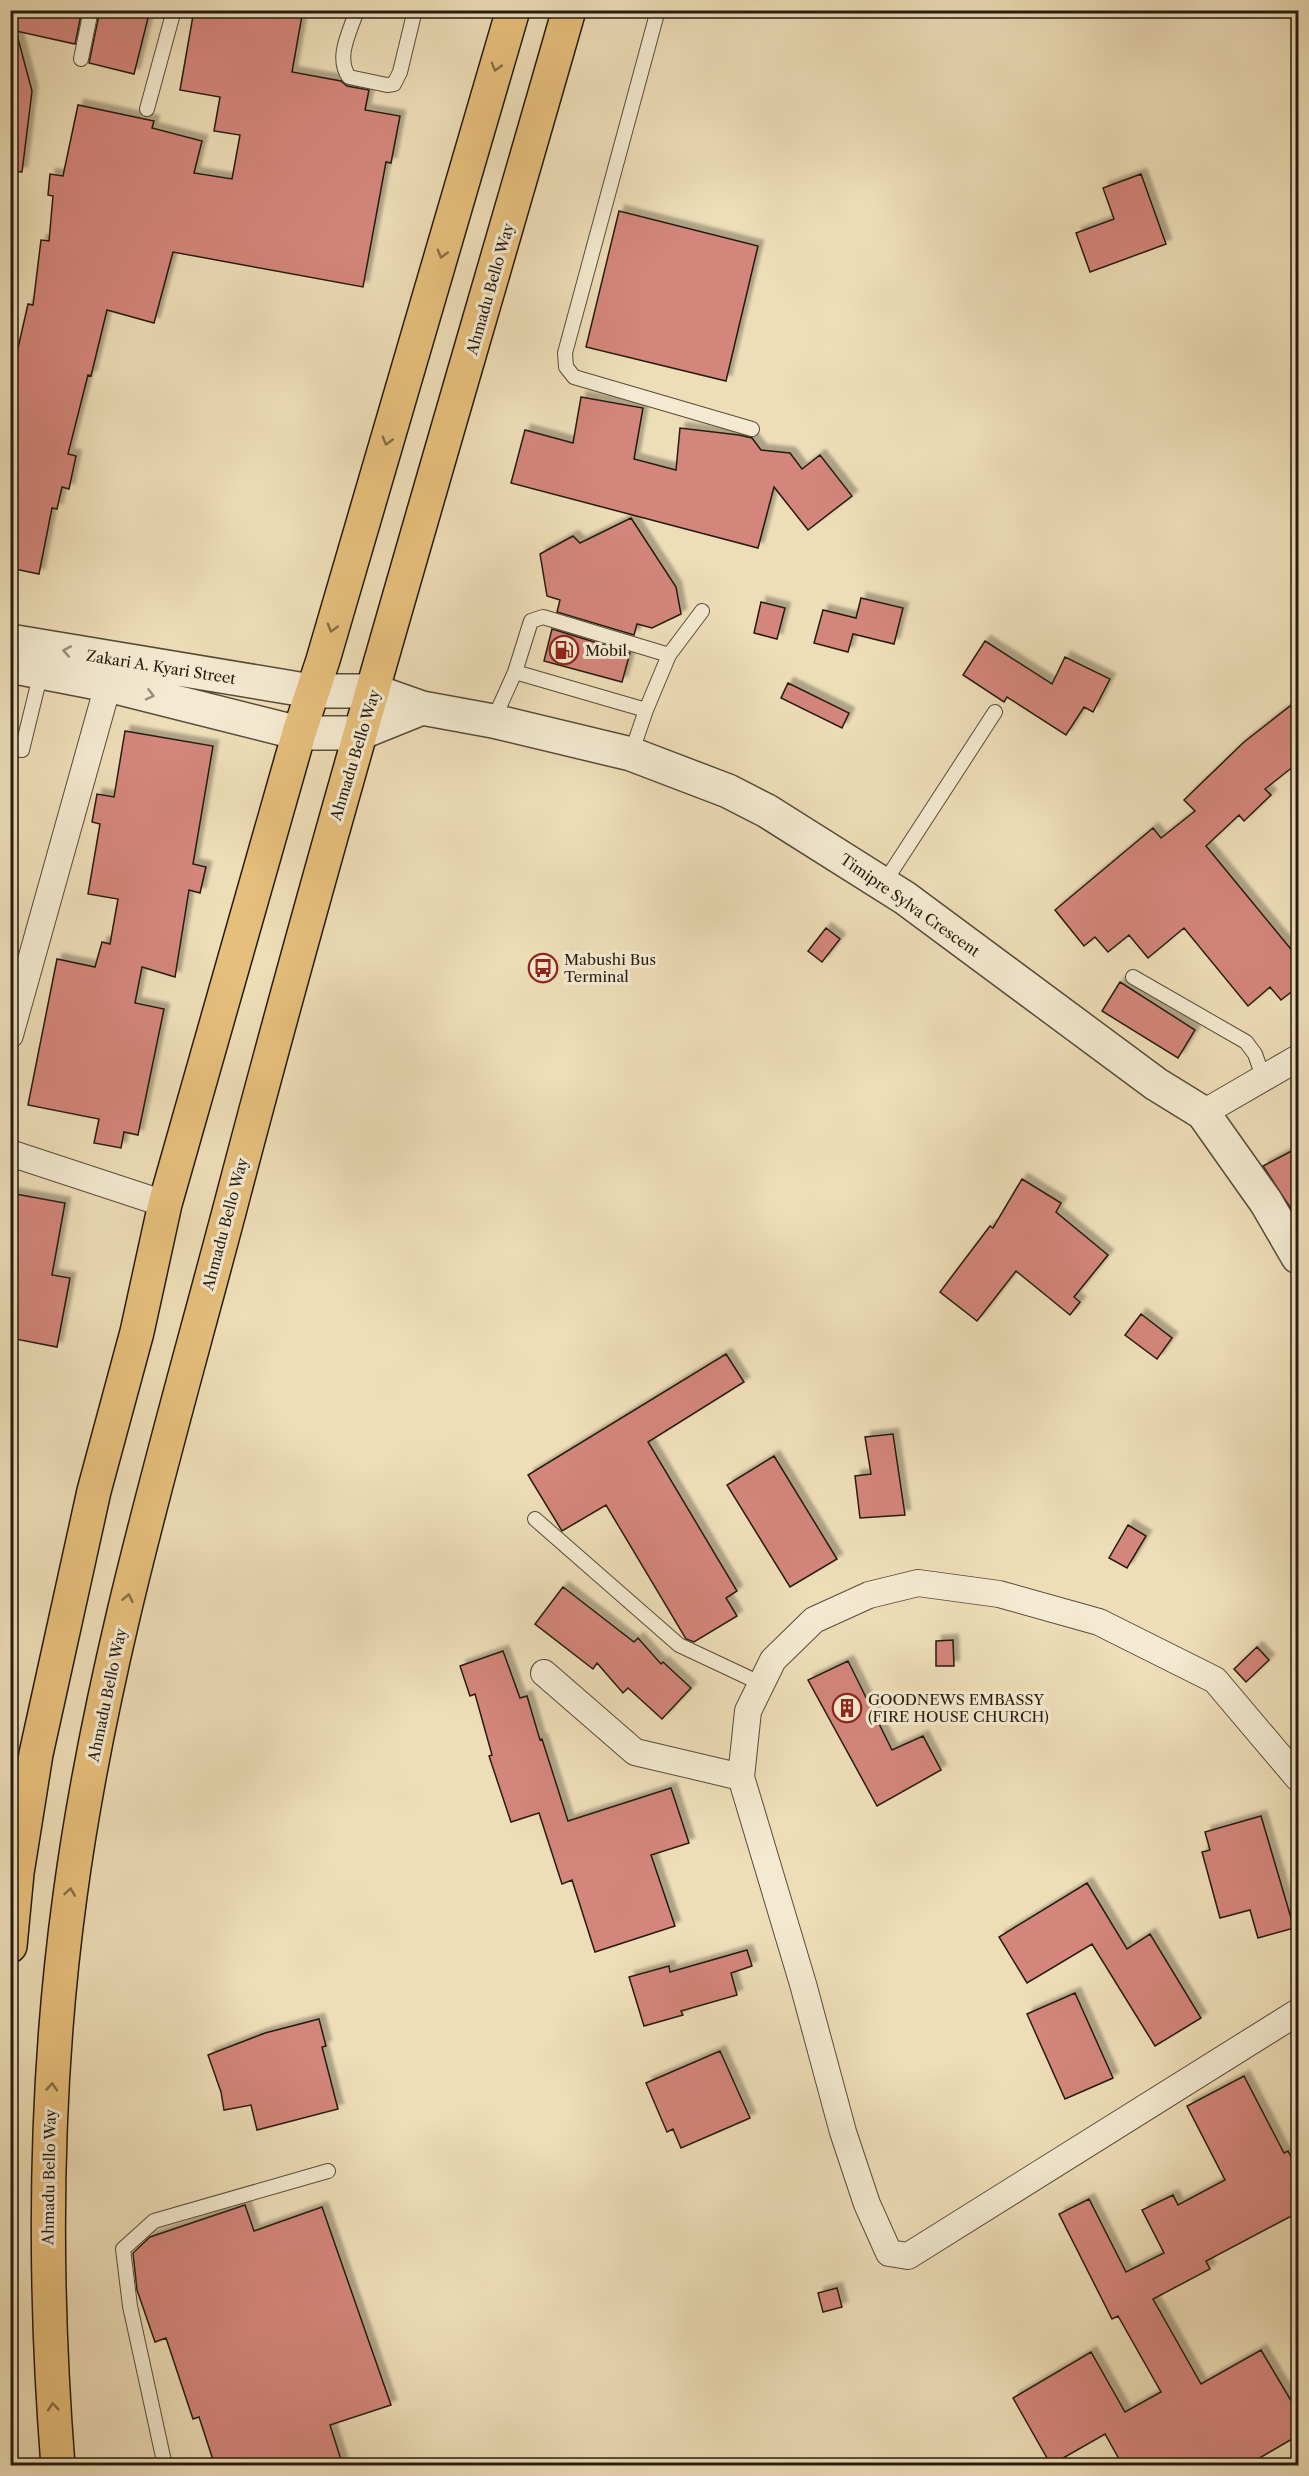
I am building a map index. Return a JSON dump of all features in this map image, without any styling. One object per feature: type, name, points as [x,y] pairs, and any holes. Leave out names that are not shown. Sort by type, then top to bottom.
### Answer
[{"type":"main road","points":[[10,1946],[17,1873],[36,1754],[94,1491],[137,1332],[165,1204],[311,691],[323,660],[513,10]]},
{"type":"main road","name":"Ahmadu Bello Way","points":[[58,2466],[47,2278],[50,2112],[70,1893],[96,1741],[166,1439],[286,996],[569,10]]},
{"type":"street","name":"Zakari A. Kyari Street","points":[[10,641],[311,691]]},
{"type":"street","name":"Zakari A. Kyari Street","points":[[26,669],[108,685],[299,733]]},
{"type":"street","points":[[10,1035],[108,685]]},
{"type":"street","name":"Timipre Sylva Crescent","points":[[311,691],[374,691],[422,708],[631,754],[728,791],[767,811],[884,883],[1156,1084],[1203,1113],[1266,1202],[1299,1257]]},
{"type":"street","points":[[299,733],[360,733],[422,708]]},
{"type":"street","points":[[1203,1113],[1299,1058]]},
{"type":"street","points":[[10,1153],[165,1204]]},
{"type":"street","points":[[1299,1778],[1215,1680],[1099,1622],[999,1594],[918,1583],[869,1595],[814,1620],[773,1660],[748,1711],[741,1778],[803,1984],[843,2132],[867,2204],[889,2253],[908,2256],[1299,2012]]},
{"type":"street","points":[[544,1673],[635,1752],[741,1778]]},
{"type":"lane","points":[[81,59],[91,10]]},
{"type":"lane","points":[[147,109],[174,10]]},
{"type":"lane","points":[[357,10],[342,56],[342,68],[349,77],[387,85],[394,84],[400,72],[415,10]]},
{"type":"lane","points":[[658,10],[565,352],[566,367],[574,377],[752,429]]},
{"type":"lane","points":[[631,754],[669,655],[702,611]]},
{"type":"lane","points":[[493,722],[515,672],[531,621],[543,617],[669,655]]},
{"type":"lane","points":[[10,748],[22,750],[26,669]]},
{"type":"lane","points":[[515,672],[646,710]]},
{"type":"lane","points":[[884,883],[995,712]]},
{"type":"lane","points":[[1133,977],[1246,1042],[1255,1054],[1261,1071],[1251,1085]]},
{"type":"lane","points":[[535,1519],[679,1645],[762,1684]]},
{"type":"lane","points":[[165,2466],[130,2306],[123,2249],[154,2221],[328,2171]]},
{"type":"building","points":[[14,10],[82,10],[75,44],[10,29]]},
{"type":"building","points":[[100,10],[150,10],[134,74],[89,63]]},
{"type":"building","points":[[194,10],[303,10],[292,72],[341,81],[347,86],[369,90],[365,110],[400,116],[391,163],[386,162],[363,287],[173,252],[154,323],[107,310],[91,376],[88,375],[68,454],[76,456],[69,489],[62,487],[57,509],[52,508],[39,574],[10,568],[10,369],[13,370],[28,304],[33,305],[41,240],[49,241],[53,196],[48,195],[50,174],[63,176],[78,105],[154,121],[152,128],[202,141],[194,173],[232,179],[240,135],[214,131],[220,97],[180,90]]},
{"type":"building","points":[[16,31],[32,91],[22,172],[10,171],[10,32]]},
{"type":"building","points":[[1141,174],[1166,244],[1090,272],[1076,233],[1114,219],[1103,188]]},
{"type":"building","points":[[619,211],[758,246],[726,381],[586,347]]},
{"type":"building","points":[[581,397],[643,408],[634,459],[676,470],[680,428],[739,435],[752,438],[761,450],[790,453],[802,469],[820,455],[852,496],[808,530],[774,487],[758,548],[511,483],[525,430],[573,443]]},
{"type":"building","points":[[631,518],[676,587],[681,614],[652,628],[637,624],[634,635],[557,612],[560,600],[547,596],[540,554],[573,536],[580,543]]},
{"type":"building","points":[[861,598],[903,608],[894,644],[853,634],[848,652],[814,643],[823,610],[856,618]]},
{"type":"building","points":[[761,602],[785,608],[777,639],[754,633]]},
{"type":"building","points":[[552,629],[630,653],[622,682],[544,661]]},
{"type":"building","points":[[985,641],[1052,684],[1065,657],[1110,679],[1093,712],[1084,707],[1066,735],[1007,697],[1004,702],[963,675]]},
{"type":"building","points":[[788,683],[849,713],[842,728],[781,698]]},
{"type":"building","points":[[1299,699],[1299,762],[1265,789],[1271,795],[1244,821],[1239,815],[1206,846],[1299,959],[1299,986],[1281,1000],[1270,987],[1248,1006],[1184,928],[1148,958],[1129,935],[1108,952],[1095,937],[1084,946],[1055,910],[1153,828],[1161,838],[1195,811],[1184,800],[1244,742]]},
{"type":"building","points":[[125,731],[213,746],[193,864],[206,867],[200,893],[189,890],[175,977],[142,967],[135,1003],[164,1009],[138,1135],[124,1132],[121,1148],[94,1143],[99,1119],[28,1105],[57,959],[95,967],[102,942],[110,944],[118,899],[88,894],[100,824],[92,822],[97,794],[114,797]]},
{"type":"building","points":[[826,928],[840,939],[822,962],[808,951]]},
{"type":"building","points":[[1120,982],[1195,1030],[1178,1058],[1102,1011]]},
{"type":"building","points":[[1299,1147],[1299,1221],[1263,1166]]},
{"type":"building","points":[[1022,1179],[1061,1203],[1056,1212],[1108,1255],[1074,1297],[1080,1302],[1070,1315],[1016,1271],[977,1321],[940,1292],[990,1226],[993,1228]]},
{"type":"building","points":[[10,1193],[65,1203],[52,1275],[70,1278],[57,1347],[10,1338]]},
{"type":"building","points":[[1141,1314],[1172,1338],[1157,1359],[1125,1335]]},
{"type":"building","points":[[726,1354],[744,1382],[648,1442],[737,1591],[726,1598],[737,1616],[694,1642],[686,1639],[606,1505],[562,1531],[528,1475]]},
{"type":"building","points":[[893,1434],[905,1515],[860,1518],[855,1476],[871,1474],[865,1437]]},
{"type":"building","points":[[774,1456],[837,1559],[790,1587],[727,1485]]},
{"type":"building","points":[[1128,1525],[1146,1536],[1127,1568],[1109,1558]]},
{"type":"building","points":[[563,1587],[634,1642],[638,1638],[661,1664],[663,1662],[691,1688],[662,1719],[628,1688],[623,1693],[597,1663],[593,1669],[535,1624]]},
{"type":"building","points":[[953,1640],[954,1666],[936,1666],[936,1641]]},
{"type":"building","points":[[1257,1647],[1269,1660],[1246,1682],[1234,1669]]},
{"type":"building","points":[[503,1651],[520,1698],[527,1696],[568,1821],[671,1788],[689,1843],[651,1855],[675,1926],[595,1952],[572,1880],[562,1884],[539,1813],[511,1822],[489,1756],[492,1755],[475,1694],[470,1696],[460,1666]]},
{"type":"building","name":"GOODNEWS EMBASSY (FIRE HOUSE CHURCH)","points":[[848,1661],[892,1750],[923,1736],[941,1770],[877,1806],[808,1680]]},
{"type":"building","points":[[1261,1816],[1294,1928],[1258,1938],[1250,1910],[1220,1918],[1202,1852],[1210,1850],[1205,1832]]},
{"type":"building","points":[[1087,1883],[1127,1949],[1150,1934],[1201,2018],[1155,2046],[1092,1944],[1027,1983],[999,1937]]},
{"type":"building","points":[[747,1950],[752,1966],[731,1973],[737,1995],[681,2011],[683,2015],[644,2026],[629,1977],[669,1966],[670,1972]]},
{"type":"building","points":[[1075,1993],[1113,2078],[1065,2099],[1027,2014]]},
{"type":"building","points":[[319,2019],[326,2046],[322,2047],[338,2109],[257,2130],[251,2105],[224,2110],[221,2092],[208,2055],[265,2033]]},
{"type":"building","points":[[720,2051],[750,2118],[681,2148],[673,2129],[667,2132],[646,2083]]},
{"type":"building","points":[[1244,2076],[1284,2153],[1288,2151],[1299,2172],[1299,2212],[1206,2261],[1210,2269],[1153,2299],[1201,2384],[1261,2350],[1299,2414],[1299,2435],[1246,2466],[1123,2466],[1105,2434],[1051,2465],[1013,2398],[1091,2352],[1125,2412],[1161,2392],[1118,2316],[1112,2319],[1059,2214],[1089,2199],[1126,2272],[1164,2253],[1142,2210],[1173,2195],[1178,2205],[1225,2180],[1187,2106]]},
{"type":"building","points":[[245,2205],[254,2231],[322,2207],[391,2405],[330,2425],[343,2466],[215,2466],[199,2417],[193,2419],[166,2338],[155,2342],[137,2290],[133,2253],[150,2237]]},
{"type":"building","points":[[837,2288],[842,2307],[823,2312],[818,2293]]},
{"type":"place","name":"Mobil","points":[[564,650]]},
{"type":"place","name":"Mabushi Bus Terminal","points":[[543,968]]},
{"type":"place","name":"GOODNEWS EMBASSY (FIRE HOUSE CHURCH)","points":[[847,1708]]}]
